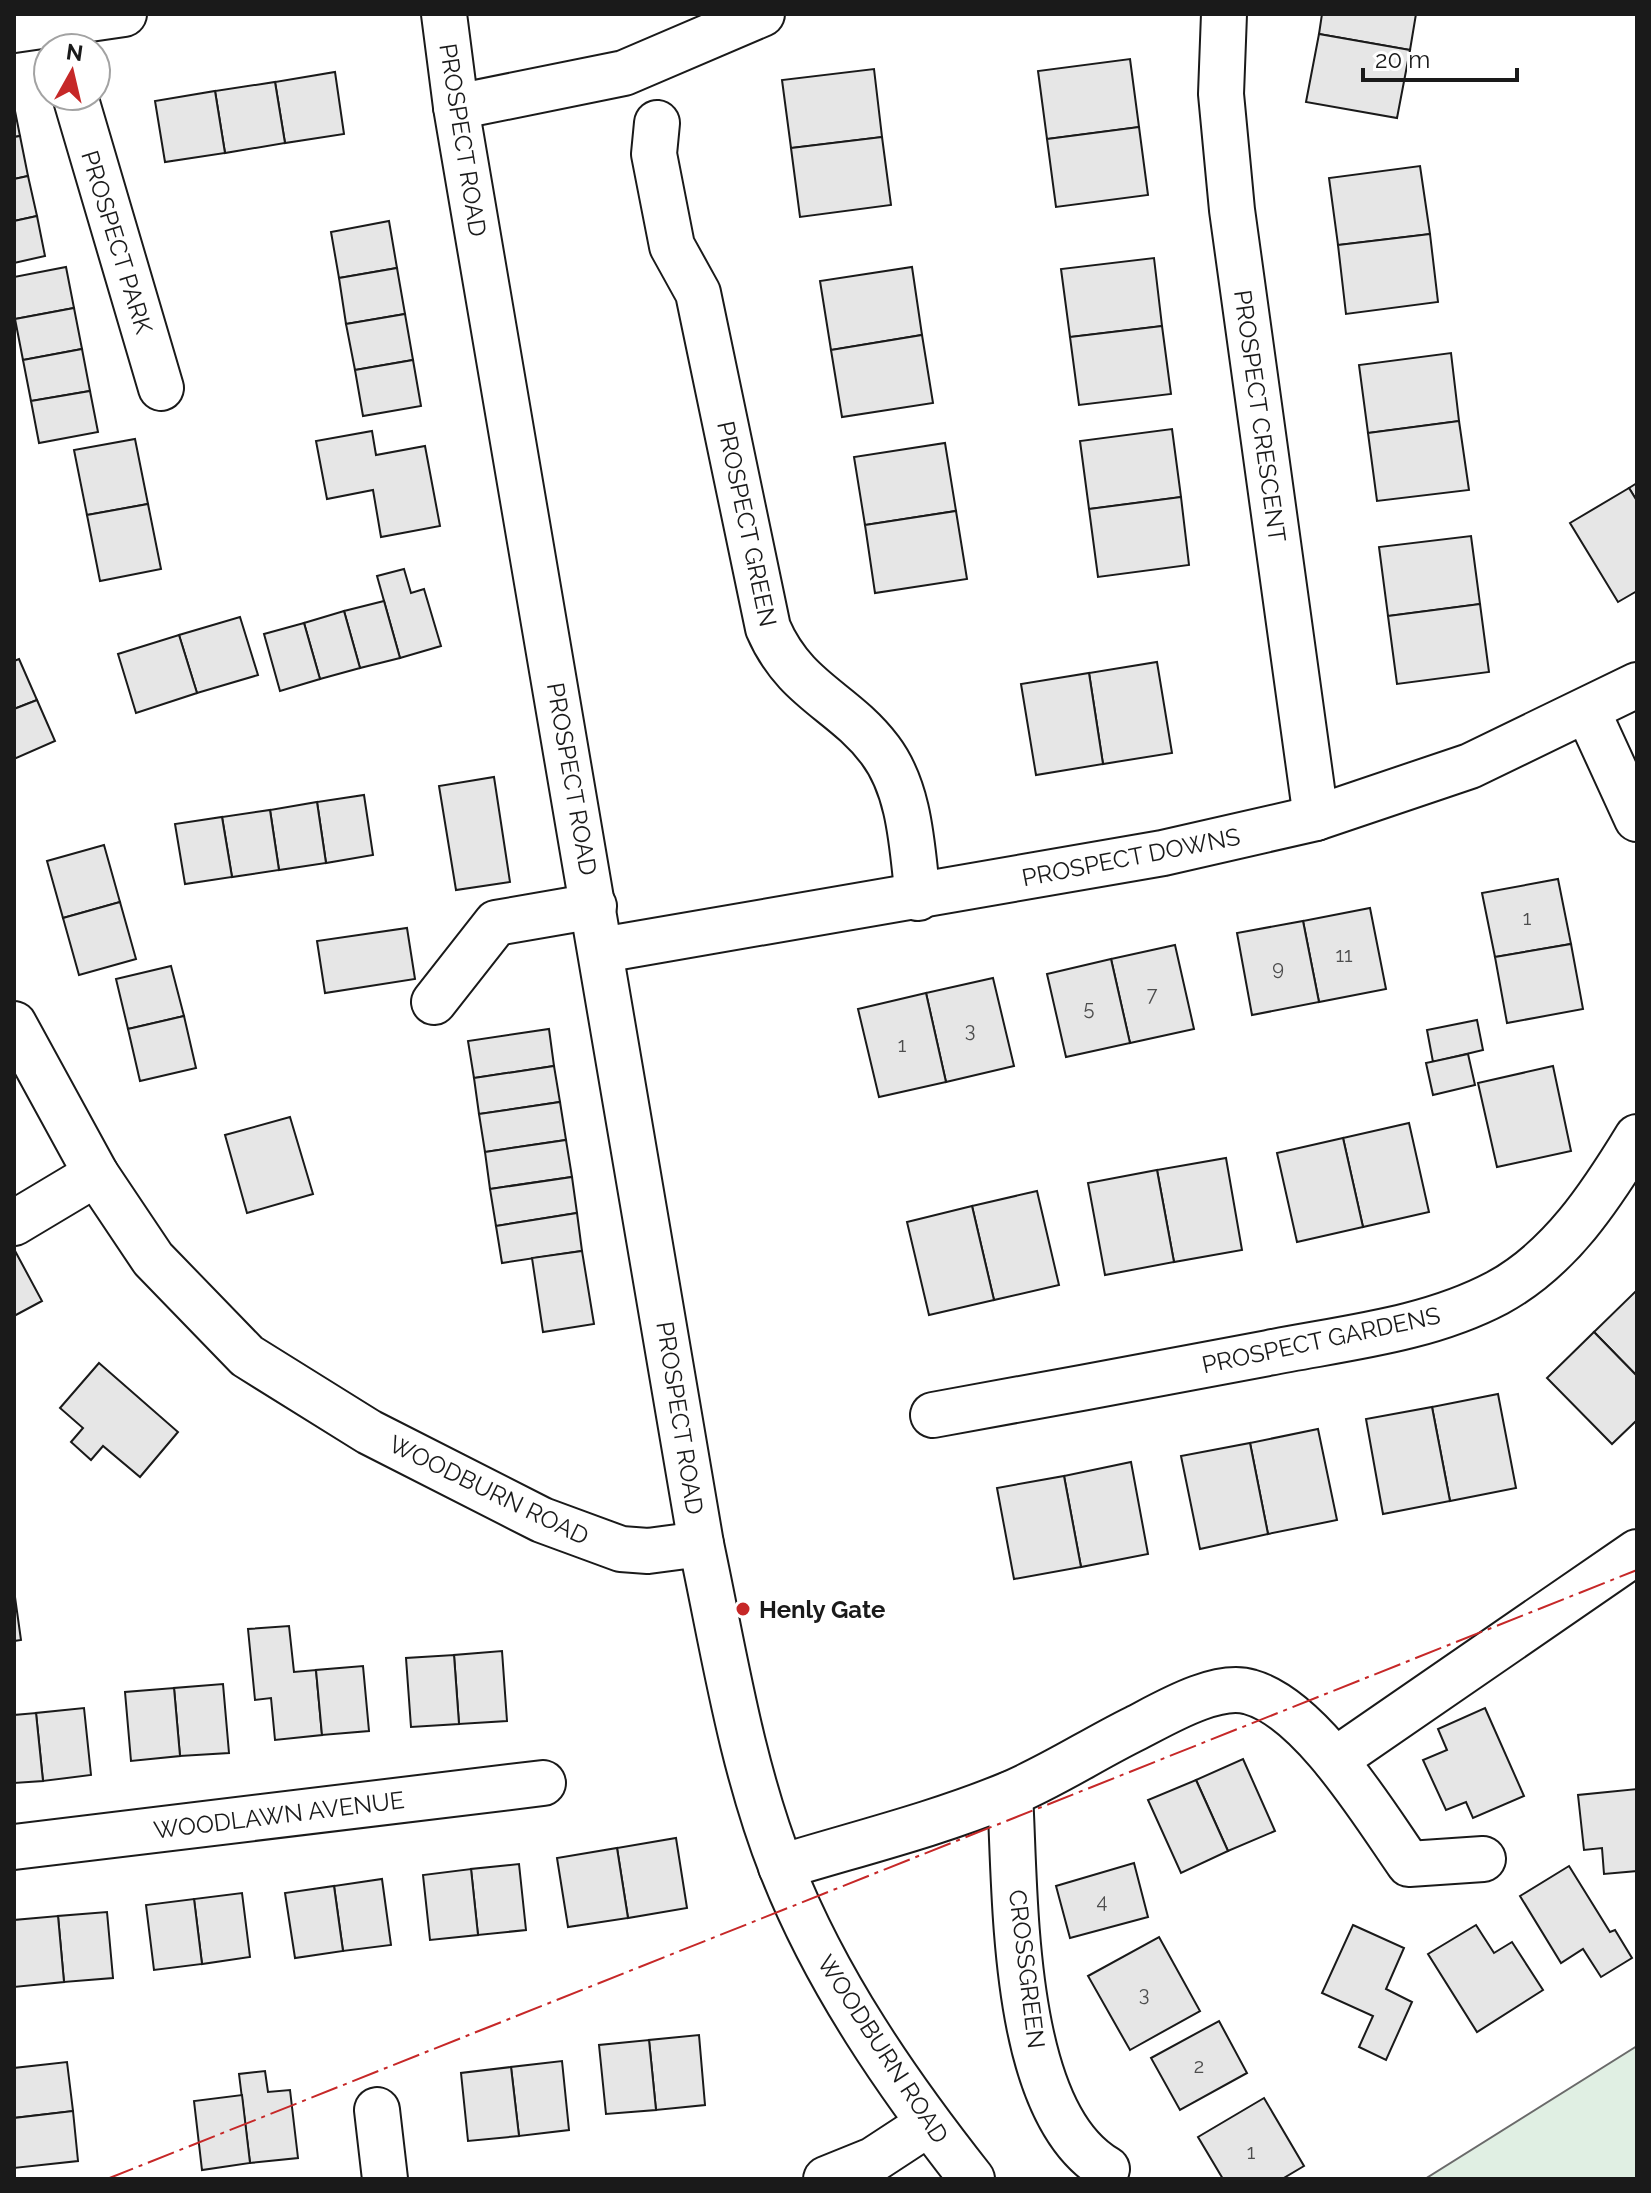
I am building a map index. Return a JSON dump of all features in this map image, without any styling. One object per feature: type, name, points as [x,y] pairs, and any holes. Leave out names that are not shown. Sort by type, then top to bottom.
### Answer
[{"type":"street","points":[[72,32],[124,14]]},
{"type":"street","name":"PROSPECT ROAD","points":[[444,14],[456,107],[701,1544]]},
{"type":"street","points":[[456,107],[624,73],[762,14]]},
{"type":"street","name":"PROSPECT CRESCENT","points":[[1224,14],[1220,58],[1225,148],[1316,818]]},
{"type":"street","name":"PROSPECT PARK","points":[[80,112],[161,388]]},
{"type":"street","name":"PROSPECT GREEN","points":[[657,123],[654,154],[672,246],[698,293],[768,628],[788,664],[803,682],[869,737],[888,764],[902,796],[918,898]]},
{"type":"street","name":"PROSPECT DOWNS","points":[[602,950],[918,898],[1163,853],[1316,818],[1470,766],[1637,685]]},
{"type":"street","points":[[1587,710],[1637,819]]},
{"type":"street","points":[[434,1002],[496,923],[594,906]]},
{"type":"street","name":"WOODBURN ROAD","points":[[14,1024],[96,1174],[153,1259],[247,1356],[369,1432],[492,1497],[595,1542],[635,1551],[701,1544],[745,1748],[781,1867],[823,1961],[928,2124],[972,2179]]},
{"type":"street","name":"PROSPECT GARDENS","points":[[933,1415],[1364,1334],[1465,1310],[1529,1272],[1564,1239],[1584,1218],[1637,1137]]},
{"type":"street","points":[[14,1223],[96,1174]]},
{"type":"street","points":[[1335,1760],[1637,1552]]},
{"type":"street","points":[[781,1867],[960,1813],[1010,1794],[1192,1700],[1242,1690],[1257,1694],[1293,1718],[1335,1760],[1409,1864],[1483,1859]]},
{"type":"street","name":"WOODLAWN AVENUE","points":[[14,1847],[543,1783]]},
{"type":"street","name":"CROSSGREEN","points":[[1010,1794],[1020,1954],[1031,2037],[1058,2117],[1082,2152],[1107,2169]]},
{"type":"street","points":[[377,2110],[385,2179]]},
{"type":"street","points":[[826,2179],[873,2160],[928,2124]]},
{"type":"green space","points":[[1637,2046],[1637,2179],[1425,2179]]},
{"type":"building","points":[[1322,14],[1416,14],[1410,50],[1319,34]]},
{"type":"building","points":[[1319,34],[1410,50],[1397,118],[1306,102]]},
{"type":"building","points":[[1130,59],[1139,127],[1047,139],[1038,71]]},
{"type":"building","points":[[874,69],[882,137],[791,148],[782,80]]},
{"type":"building","points":[[335,72],[344,134],[285,143],[275,82]]},
{"type":"building","points":[[275,82],[285,143],[225,153],[215,91]]},
{"type":"building","points":[[215,91],[225,153],[165,162],[155,101]]},
{"type":"building","points":[[14,106],[20,136],[14,137]]},
{"type":"building","points":[[1139,127],[1148,195],[1056,207],[1047,139]]},
{"type":"building","points":[[20,136],[28,176],[14,179],[14,137]]},
{"type":"building","points":[[882,137],[891,205],[800,217],[791,148]]},
{"type":"building","points":[[1420,166],[1430,234],[1338,245],[1329,178]]},
{"type":"building","points":[[28,176],[37,216],[14,221],[14,179]]},
{"type":"building","points":[[37,216],[45,256],[14,263],[14,221]]},
{"type":"building","points":[[389,221],[397,268],[339,278],[331,232]]},
{"type":"building","points":[[1430,234],[1438,302],[1346,314],[1338,245]]},
{"type":"building","points":[[1154,258],[1162,326],[1070,337],[1061,269]]},
{"type":"building","points":[[66,267],[74,308],[15,319],[14,277]]},
{"type":"building","points":[[912,267],[922,335],[831,350],[820,281]]},
{"type":"building","points":[[397,268],[405,314],[346,324],[339,278]]},
{"type":"building","points":[[74,308],[82,349],[23,360],[15,319]]},
{"type":"building","points":[[405,314],[413,360],[355,370],[346,324]]},
{"type":"building","points":[[1162,326],[1171,394],[1079,405],[1070,337]]},
{"type":"building","points":[[922,335],[933,403],[842,417],[831,350]]},
{"type":"building","points":[[82,349],[90,391],[31,401],[23,360]]},
{"type":"building","points":[[1451,353],[1459,421],[1368,433],[1359,365]]},
{"type":"building","points":[[413,360],[421,406],[363,416],[355,370]]},
{"type":"building","points":[[90,391],[98,432],[39,443],[31,401]]},
{"type":"building","points":[[1459,421],[1469,490],[1377,501],[1368,433]]},
{"type":"building","points":[[1172,429],[1181,497],[1089,509],[1080,441]]},
{"type":"building","points":[[372,431],[376,455],[425,446],[440,526],[381,537],[373,490],[327,499],[316,441]]},
{"type":"building","points":[[135,439],[148,504],[87,515],[74,450]]},
{"type":"building","points":[[945,443],[956,511],[865,525],[854,457]]},
{"type":"building","points":[[1637,483],[1637,501],[1629,488]]},
{"type":"building","points":[[1629,488],[1637,501],[1637,591],[1618,602],[1570,523]]},
{"type":"building","points":[[1181,497],[1189,565],[1098,577],[1089,509]]},
{"type":"building","points":[[148,504],[161,569],[100,581],[87,515]]},
{"type":"building","points":[[956,511],[967,579],[875,593],[865,525]]},
{"type":"building","points":[[1471,536],[1480,604],[1388,616],[1379,547]]},
{"type":"building","points":[[404,569],[411,593],[424,589],[441,646],[400,658],[377,576]]},
{"type":"building","points":[[384,601],[400,658],[360,668],[344,611]]},
{"type":"building","points":[[1480,604],[1489,672],[1397,684],[1388,616]]},
{"type":"building","points":[[344,611],[360,668],[320,679],[304,623]]},
{"type":"building","points":[[240,617],[258,675],[197,693],[179,635]]},
{"type":"building","points":[[304,623],[320,679],[280,691],[264,634]]},
{"type":"building","points":[[179,635],[197,693],[136,713],[118,654]]},
{"type":"building","points":[[19,659],[37,700],[14,709],[14,661]]},
{"type":"building","points":[[1157,662],[1172,753],[1103,764],[1089,673]]},
{"type":"building","points":[[1089,673],[1103,764],[1036,775],[1021,684]]},
{"type":"building","points":[[37,700],[55,741],[14,759],[14,709]]},
{"type":"building","points":[[494,777],[510,882],[456,890],[439,786]]},
{"type":"building","points":[[364,795],[373,855],[326,863],[317,802]]},
{"type":"building","points":[[317,802],[326,863],[279,870],[270,810]]},
{"type":"building","points":[[270,810],[279,870],[232,877],[222,817]]},
{"type":"building","points":[[222,817],[232,877],[185,884],[175,824]]},
{"type":"building","points":[[104,845],[120,902],[63,918],[47,861]]},
{"type":"building","points":[[1558,879],[1571,944],[1495,957],[1482,893]]},
{"type":"building","points":[[120,902],[136,959],[79,975],[63,918]]},
{"type":"building","points":[[1370,908],[1386,989],[1319,1002],[1303,921]]},
{"type":"building","points":[[1303,921],[1319,1002],[1252,1015],[1237,933]]},
{"type":"building","points":[[407,928],[415,979],[325,993],[317,941]]},
{"type":"building","points":[[1571,944],[1583,1009],[1507,1023],[1495,957]]},
{"type":"building","points":[[1175,945],[1194,1029],[1130,1043],[1111,959]]},
{"type":"building","points":[[1111,959],[1130,1043],[1066,1057],[1047,974]]},
{"type":"building","points":[[171,966],[184,1016],[128,1029],[116,979]]},
{"type":"building","points":[[993,978],[1014,1066],[946,1082],[926,993]]},
{"type":"building","points":[[926,993],[946,1082],[879,1097],[858,1009]]},
{"type":"building","points":[[184,1016],[196,1068],[140,1081],[128,1029]]},
{"type":"building","points":[[1477,1020],[1483,1050],[1433,1062],[1427,1030]]},
{"type":"building","points":[[549,1029],[554,1066],[474,1078],[468,1041]]},
{"type":"building","points":[[1468,1054],[1475,1085],[1433,1095],[1426,1063]]},
{"type":"building","points":[[554,1066],[560,1102],[479,1114],[474,1078]]},
{"type":"building","points":[[1553,1066],[1571,1151],[1497,1167],[1478,1083]]},
{"type":"building","points":[[560,1102],[566,1140],[485,1152],[479,1114]]},
{"type":"building","points":[[290,1117],[313,1194],[247,1213],[225,1135]]},
{"type":"building","points":[[1409,1123],[1429,1212],[1363,1227],[1343,1138]]},
{"type":"building","points":[[1343,1138],[1363,1227],[1297,1242],[1277,1153]]},
{"type":"building","points":[[566,1140],[572,1177],[490,1189],[485,1152]]},
{"type":"building","points":[[1226,1158],[1242,1250],[1174,1262],[1157,1170]]},
{"type":"building","points":[[1157,1170],[1174,1262],[1105,1275],[1088,1183]]},
{"type":"building","points":[[572,1177],[577,1213],[496,1226],[490,1189]]},
{"type":"building","points":[[1037,1191],[1059,1285],[994,1300],[972,1206]]},
{"type":"building","points":[[972,1206],[994,1300],[929,1315],[907,1222]]},
{"type":"building","points":[[577,1213],[582,1251],[502,1263],[496,1226]]},
{"type":"building","points":[[14,1249],[42,1301],[14,1316]]},
{"type":"building","points":[[582,1251],[594,1324],[543,1332],[532,1258]]},
{"type":"building","points":[[1637,1290],[1637,1376],[1594,1332]]},
{"type":"building","points":[[1594,1332],[1637,1376],[1637,1420],[1612,1444],[1547,1378]]},
{"type":"building","points":[[99,1363],[178,1432],[140,1477],[103,1446],[91,1460],[71,1442],[83,1428],[60,1408]]},
{"type":"building","points":[[1498,1394],[1516,1488],[1450,1501],[1432,1407]]},
{"type":"building","points":[[1432,1407],[1450,1501],[1383,1514],[1366,1419]]},
{"type":"building","points":[[1318,1429],[1337,1520],[1268,1534],[1250,1443]]},
{"type":"building","points":[[1250,1443],[1268,1534],[1200,1549],[1181,1456]]},
{"type":"building","points":[[1131,1462],[1148,1554],[1081,1567],[1064,1476]]},
{"type":"building","points":[[1064,1476],[1081,1567],[1014,1579],[997,1488]]},
{"type":"building","points":[[14,1590],[21,1640],[14,1641]]},
{"type":"building","points":[[289,1626],[294,1672],[316,1670],[322,1735],[275,1740],[271,1698],[255,1700],[248,1629]]},
{"type":"building","points":[[502,1651],[507,1721],[459,1724],[454,1655]]},
{"type":"building","points":[[454,1655],[459,1724],[411,1727],[406,1658]]},
{"type":"building","points":[[363,1666],[369,1731],[322,1735],[316,1670]]},
{"type":"building","points":[[223,1684],[229,1753],[180,1756],[174,1688]]},
{"type":"building","points":[[174,1688],[180,1756],[131,1761],[125,1692]]},
{"type":"building","points":[[84,1708],[91,1775],[43,1781],[36,1713]]},
{"type":"building","points":[[1485,1708],[1524,1796],[1473,1818],[1466,1802],[1446,1810],[1423,1760],[1447,1750],[1438,1729]]},
{"type":"building","points":[[36,1713],[43,1781],[14,1783],[14,1715]]},
{"type":"building","points":[[1243,1759],[1275,1831],[1228,1851],[1196,1780]]},
{"type":"building","points":[[1196,1780],[1228,1851],[1181,1873],[1148,1800]]},
{"type":"building","points":[[1637,1789],[1637,1871],[1604,1874],[1602,1848],[1584,1850],[1578,1795]]},
{"type":"building","points":[[676,1838],[687,1908],[628,1918],[617,1848]]},
{"type":"building","points":[[617,1848],[628,1918],[568,1927],[557,1858]]},
{"type":"building","points":[[1134,1863],[1148,1917],[1070,1938],[1056,1886]]},
{"type":"building","points":[[519,1864],[526,1930],[478,1935],[471,1869]]},
{"type":"building","points":[[1569,1866],[1610,1932],[1615,1930],[1632,1958],[1601,1977],[1583,1949],[1561,1963],[1520,1896]]},
{"type":"building","points":[[471,1869],[478,1935],[430,1940],[423,1875]]},
{"type":"building","points":[[382,1879],[391,1945],[343,1951],[334,1886]]},
{"type":"building","points":[[334,1886],[343,1951],[295,1958],[285,1893]]},
{"type":"building","points":[[242,1893],[250,1957],[202,1964],[194,1899]]},
{"type":"building","points":[[194,1899],[202,1964],[154,1970],[146,1905]]},
{"type":"building","points":[[107,1912],[113,1978],[64,1982],[58,1916]]},
{"type":"building","points":[[58,1916],[64,1982],[14,1987],[14,1920]]},
{"type":"building","points":[[1353,1925],[1404,1948],[1386,1989],[1412,2002],[1386,2060],[1359,2047],[1373,2016],[1322,1993]]},
{"type":"building","points":[[1476,1925],[1494,1953],[1512,1942],[1543,1990],[1477,2032],[1428,1954]]},
{"type":"building","points":[[1159,1937],[1200,2011],[1130,2050],[1088,1976]]},
{"type":"building","points":[[1219,2021],[1247,2073],[1180,2110],[1151,2058]]},
{"type":"building","points":[[699,2035],[705,2105],[656,2110],[649,2040]]},
{"type":"building","points":[[649,2040],[656,2110],[606,2114],[599,2045]]},
{"type":"building","points":[[562,2061],[569,2130],[519,2136],[511,2067]]},
{"type":"building","points":[[67,2062],[73,2111],[14,2118],[14,2068]]},
{"type":"building","points":[[511,2067],[519,2136],[468,2141],[461,2073]]},
{"type":"building","points":[[265,2071],[268,2092],[290,2090],[298,2158],[250,2163],[239,2074]]},
{"type":"building","points":[[242,2095],[250,2163],[202,2170],[194,2101]]},
{"type":"building","points":[[1264,2098],[1304,2166],[1282,2179],[1223,2179],[1198,2137]]},
{"type":"building","points":[[73,2111],[78,2161],[14,2168],[14,2118]]},
{"type":"power","points":[[107,2179],[1637,1570]]},
{"type":"place","name":"Henly Gate","points":[[743,1609]]}]
